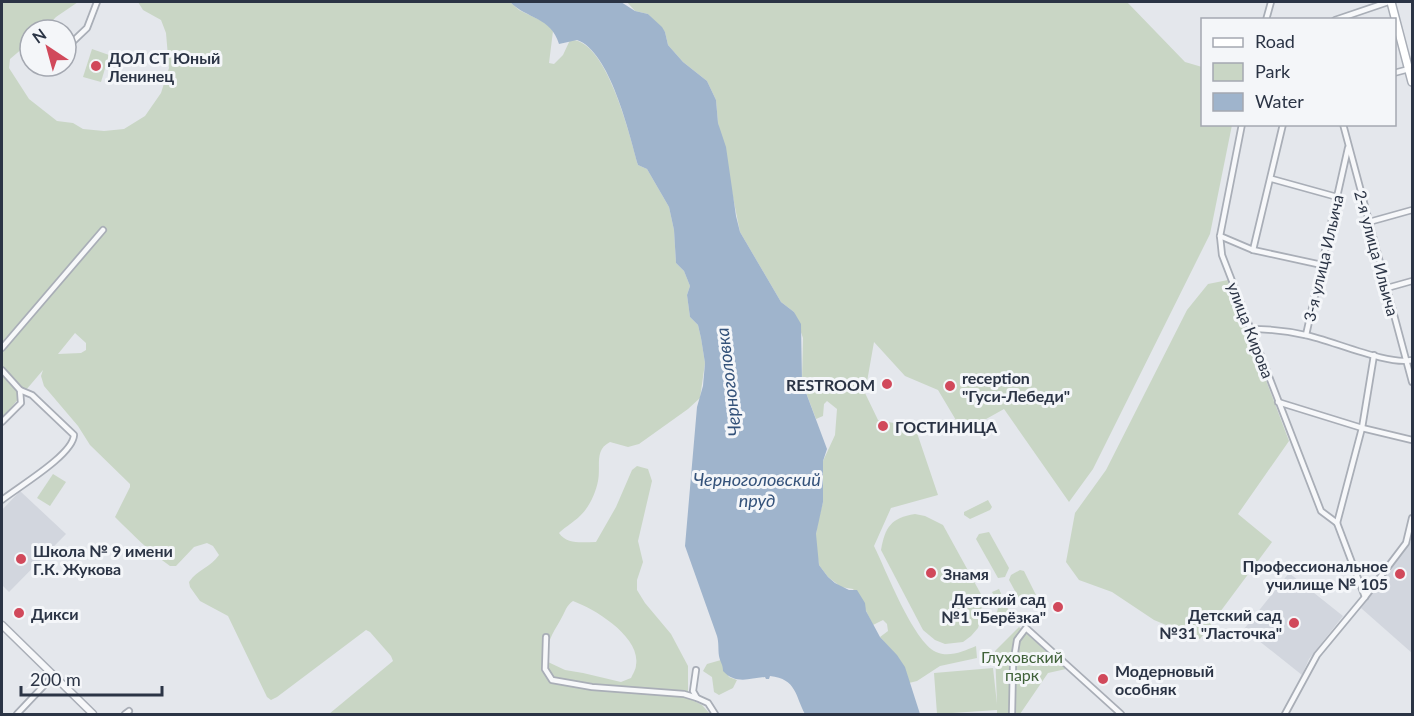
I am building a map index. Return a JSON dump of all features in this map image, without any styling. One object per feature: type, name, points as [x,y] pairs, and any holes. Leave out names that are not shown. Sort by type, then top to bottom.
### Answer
[{"type":"main road","points":[[1390,2],[1395,18]]},
{"type":"main road","points":[[1396,23],[1413,82]]},
{"type":"street","points":[[78,37],[87,28],[97,2]]},
{"type":"street","points":[[1267,18],[1271,2]]},
{"type":"street","points":[[1341,18],[1390,2]]},
{"type":"street","points":[[1396,74],[1409,69]]},
{"type":"street","name":"улица Кирова","points":[[1242,126],[1220,236],[1222,255],[1321,511],[1337,523]]},
{"type":"street","points":[[1253,250],[1272,179],[1283,126]]},
{"type":"street","name":"2-я улица Ильича","points":[[1343,126],[1413,382]]},
{"type":"street","name":"3-я улица Ильича","points":[[1306,335],[1348,145]]},
{"type":"street","points":[[1272,179],[1337,197]]},
{"type":"street","points":[[1369,222],[1413,210]]},
{"type":"street","points":[[2,348],[104,230]]},
{"type":"street","points":[[1220,236],[1253,250],[1322,265]]},
{"type":"street","points":[[1387,288],[1413,281]]},
{"type":"street","name":"3-я улица Ильича","points":[[1250,329],[1306,335],[1374,355],[1406,361],[1413,360]]},
{"type":"street","points":[[1365,597],[1337,523],[1362,428],[1374,355]]},
{"type":"street","points":[[2,370],[20,390],[32,395],[73,432],[74,441],[52,464],[2,500]]},
{"type":"street","points":[[2,422],[21,403],[20,390]]},
{"type":"street","points":[[1278,402],[1362,428],[1413,440]]},
{"type":"street","points":[[1406,543],[1413,518]]},
{"type":"street","points":[[1285,714],[1317,655],[1413,536]]},
{"type":"street","points":[[2,625],[93,714]]},
{"type":"street","points":[[1012,714],[1013,665],[1017,639],[1026,628],[1120,714]]},
{"type":"street","points":[[546,637],[545,669],[552,680],[592,687],[684,694],[708,703],[715,714]]},
{"type":"street","points":[[696,670],[693,691],[697,698]]},
{"type":"street","points":[[17,714],[53,676]]},
{"type":"shaded area","name":"Школа № 9 имени Г.К. Жукова","points":[[20,491],[66,534],[9,592],[2,585],[2,510]]},
{"type":"shaded area","name":"Профессиональное училище № 105","points":[[1412,540],[1412,653],[1361,608]]},
{"type":"shaded area","name":"Детский сад №31 \"Ласточка\"","points":[[1289,573],[1343,616],[1309,659],[1302,675],[1244,629]]},
{"type":"green space","points":[[2,2],[78,2],[55,18],[18,18],[18,52],[10,59],[9,68],[29,99],[57,121],[73,123],[83,129],[104,131],[124,129],[145,116],[161,93],[169,68],[166,33],[161,20],[143,10],[138,2],[510,2],[519,10],[546,23],[553,31],[549,63],[554,64],[563,55],[570,40],[583,43],[595,54],[614,90],[638,165],[647,169],[669,207],[674,230],[676,263],[684,271],[690,286],[687,295],[690,317],[698,325],[701,338],[705,363],[700,398],[639,444],[628,447],[610,442],[605,445],[600,454],[598,481],[590,503],[579,517],[559,533],[571,541],[596,542],[616,507],[632,470],[637,466],[648,469],[652,481],[638,541],[643,562],[637,580],[637,590],[671,634],[688,666],[688,693],[692,700],[702,705],[710,714],[329,714],[393,661],[366,630],[271,700],[267,697],[228,616],[200,601],[190,587],[189,582],[219,555],[213,546],[207,543],[194,547],[176,566],[170,566],[148,549],[115,517],[130,484],[90,445],[78,426],[44,386],[41,376],[43,370],[3,417]],"holes":[[[75,333],[86,343],[86,350],[81,353],[58,354]],[[573,601],[593,610],[615,626],[631,644],[636,655],[636,667],[631,678],[621,682],[565,670],[548,662],[547,649],[550,638],[566,608]]]},
{"type":"green space","points":[[627,2],[1127,2],[1185,62],[1201,67],[1201,126],[1232,126],[1210,234],[1093,469],[1069,502],[1004,409],[963,432],[938,390],[905,376],[874,342],[865,393],[878,420],[915,427],[938,495],[891,508],[874,546],[909,620],[927,645],[941,654],[956,653],[976,646],[977,658],[940,666],[917,681],[909,683],[902,663],[880,637],[888,631],[887,624],[883,620],[873,625],[853,589],[841,587],[828,577],[819,565],[815,541],[823,502],[823,461],[835,435],[837,409],[827,401],[824,404],[823,416],[816,419],[802,382],[803,338],[794,312],[781,302],[740,232],[718,123],[716,100],[707,81],[683,62],[668,45],[665,32],[648,14],[635,11]]},
{"type":"green space","name":"ДОЛ СТ Юный Ленинец","points":[[92,49],[109,55],[101,82],[83,77]]},
{"type":"green space","points":[[1228,280],[1289,441],[1238,514],[1272,542],[1200,639],[1154,620],[1112,592],[1079,580],[1066,562],[1075,513],[1106,470],[1187,310],[1208,284]]},
{"type":"green space","points":[[53,474],[66,482],[50,506],[37,498]]},
{"type":"green space","points":[[988,500],[992,507],[990,510],[970,519],[964,515],[964,512]]},
{"type":"green space","name":"Знамя","points":[[915,514],[943,525],[982,596],[978,628],[963,642],[945,644],[935,640],[923,630],[881,550],[887,530],[891,525],[900,518]]},
{"type":"green space","points":[[989,532],[1009,568],[1005,577],[998,578],[976,539],[979,534]]},
{"type":"green space","points":[[1020,570],[1024,571],[1037,597],[1027,604],[1021,602],[1009,580],[1011,575]]},
{"type":"green space","points":[[999,589],[1009,611],[1008,616],[997,624],[993,619],[998,606],[992,592]]},
{"type":"green space","name":"Глуховский парк","points":[[1019,627],[1066,669],[1048,673],[1020,714],[997,714],[997,710],[937,714],[934,673],[993,668],[997,704],[995,651]]},
{"type":"green space","points":[[721,660],[729,677],[737,680],[733,688],[719,695],[714,692],[712,677],[703,671],[707,664]]},
{"type":"water","name":"Черноголовский пруд","points":[[510,2],[621,2],[635,11],[648,14],[662,27],[668,45],[683,62],[707,81],[716,100],[718,123],[726,147],[740,232],[781,302],[794,312],[801,324],[802,382],[827,449],[823,461],[823,502],[816,534],[819,565],[835,583],[849,590],[857,590],[880,637],[905,667],[920,714],[805,714],[794,689],[785,681],[770,676],[769,679],[765,677],[737,679],[723,671],[717,636],[685,546],[697,407],[703,386],[705,363],[698,325],[690,317],[687,295],[690,286],[684,271],[676,263],[674,230],[669,207],[647,169],[638,165],[616,95],[599,60],[589,47],[577,40],[559,44],[550,28]]},
{"type":"place","name":"ДОЛ СТ Юный Ленинец","points":[[96,66]]},
{"type":"place","name":"RESTROOM","points":[[887,384]]},
{"type":"place","name":"reception \"Гуси-Лебеди\"","points":[[950,386]]},
{"type":"place","name":"ГОСТИНИЦА","points":[[883,426]]},
{"type":"place","name":"Школа № 9 имени Г.К. Жукова","points":[[21,559]]},
{"type":"place","name":"Знамя","points":[[931,573]]},
{"type":"place","name":"Профессиональное училище № 105","points":[[1400,574]]},
{"type":"place","name":"Детский сад №1 \"Берёзка\"","points":[[1058,607]]},
{"type":"place","name":"Дикси","points":[[19,613]]},
{"type":"place","name":"Детский сад №31 \"Ласточка\"","points":[[1294,623]]},
{"type":"place","name":"Модерновый особняк","points":[[1103,679]]},
{"type":"water label","name":"Черноголовка","points":[[728,382]]}]
